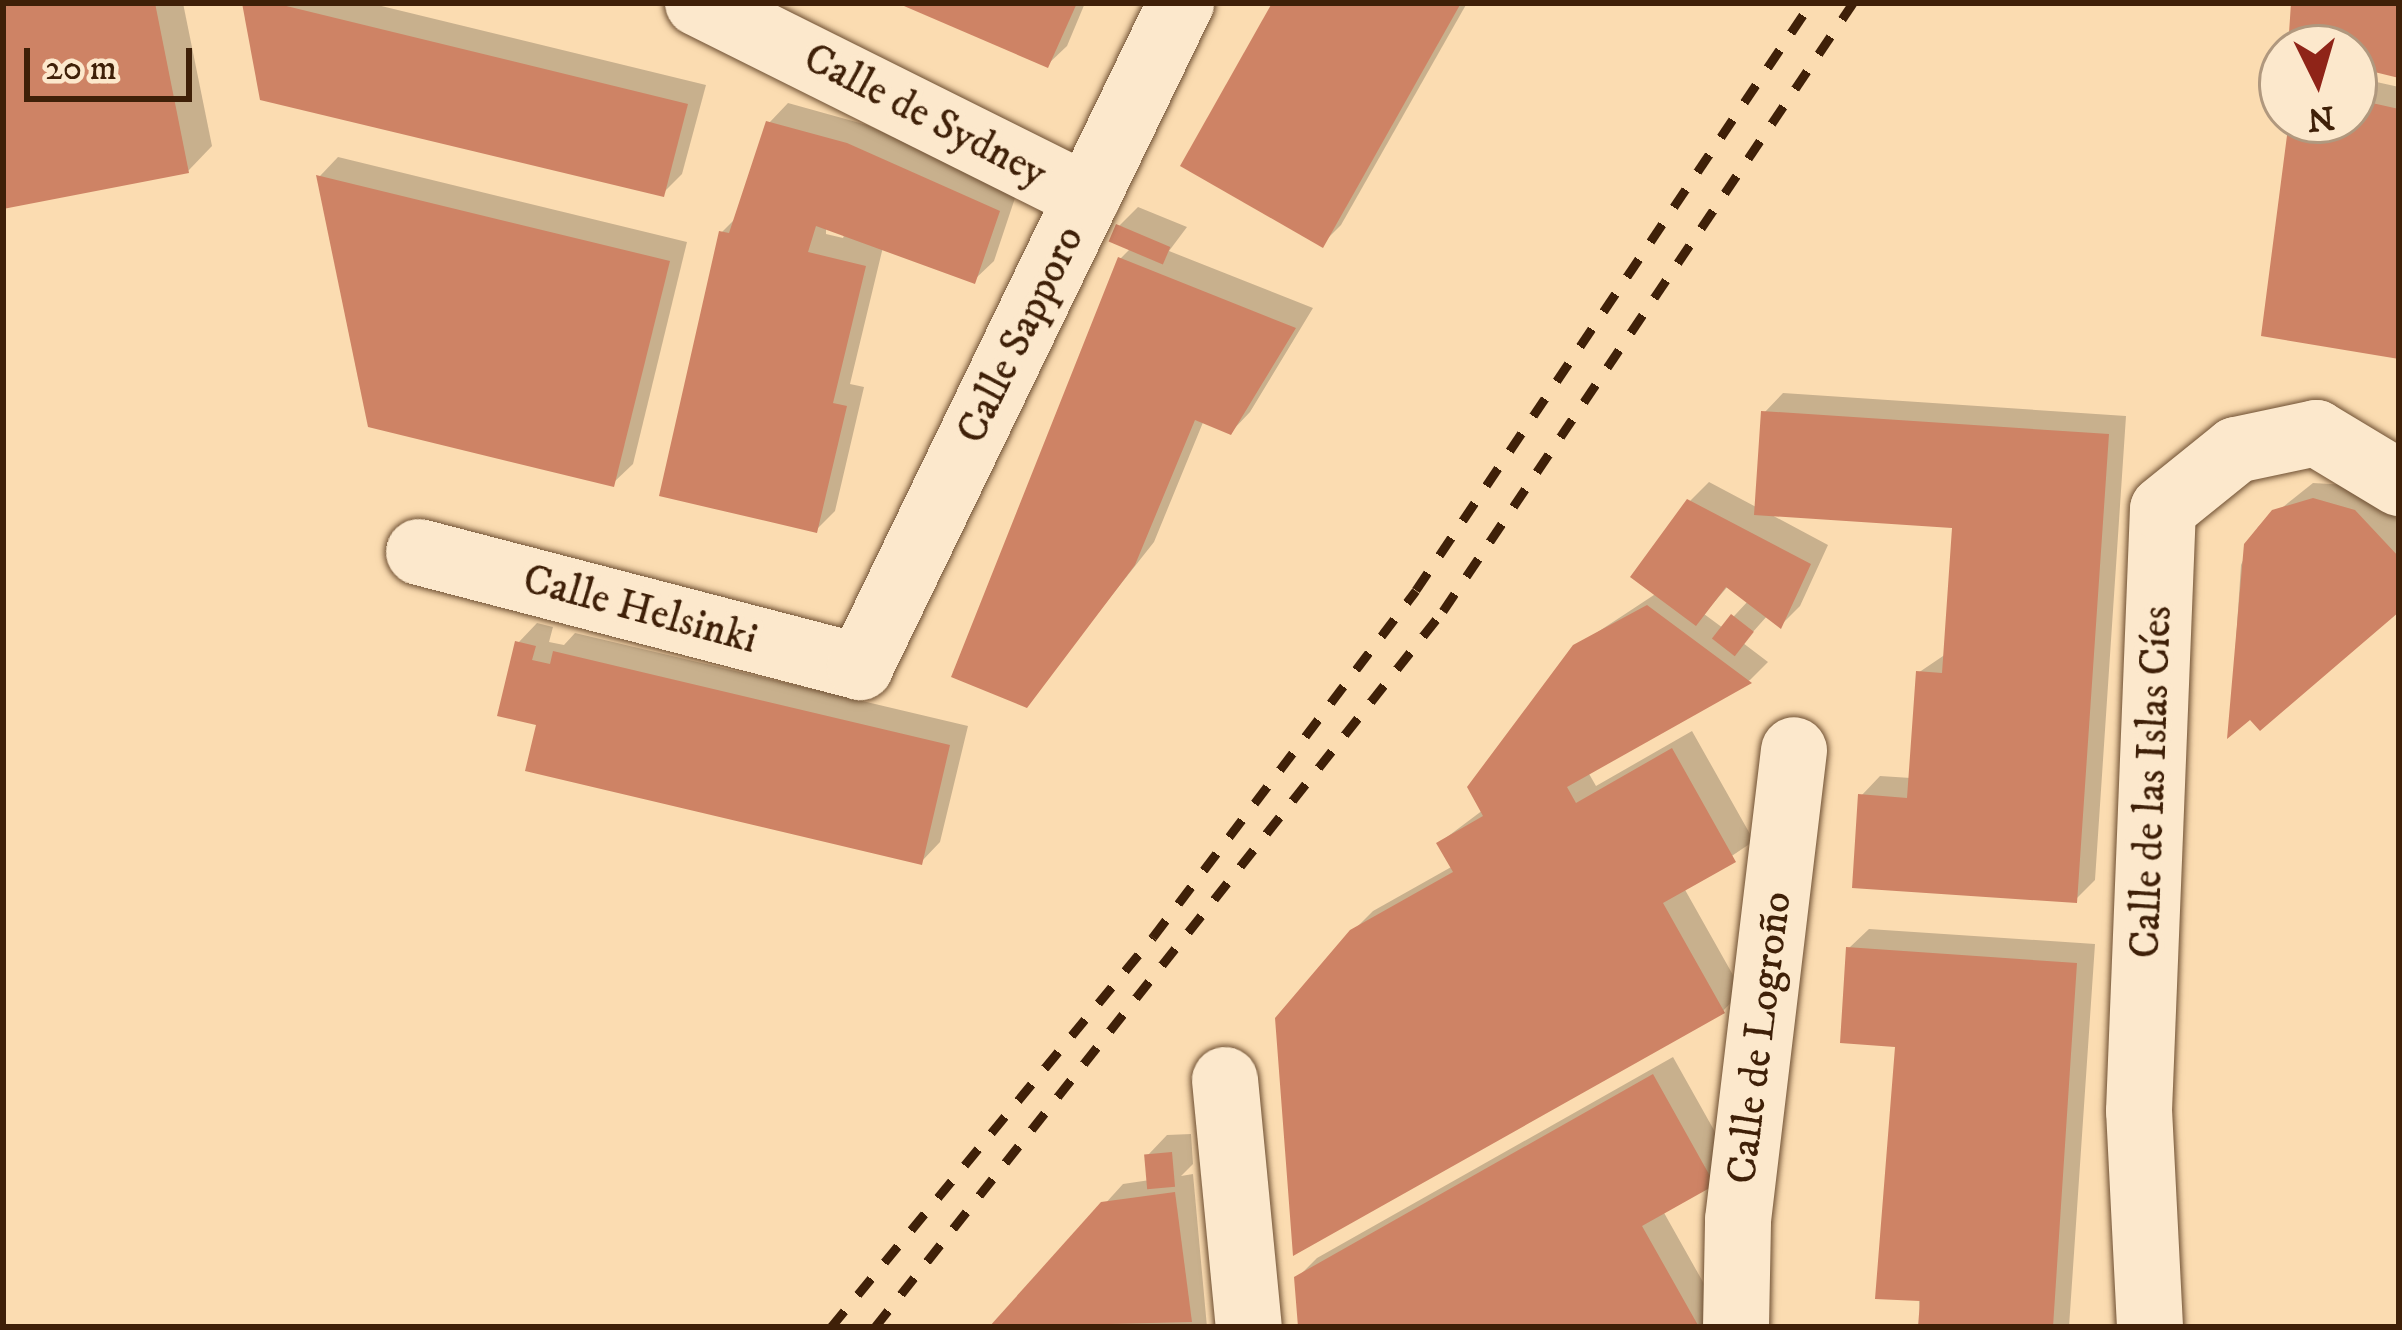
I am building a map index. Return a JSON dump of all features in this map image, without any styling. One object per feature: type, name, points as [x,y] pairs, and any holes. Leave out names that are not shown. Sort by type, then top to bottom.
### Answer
[{"type":"street","name":"Calle de Sydney","points":[[698,3],[1087,197]]},
{"type":"street","name":"Calle Sapporo","points":[[860,667],[1181,3]]},
{"type":"street","name":"Calle de las Islas Cíes","points":[[2150,1327],[2139,1111],[2163,509],[2236,450],[2316,433],[2399,483]]},
{"type":"street","name":"Calle Helsinki","points":[[419,552],[860,667]]},
{"type":"street","name":"Calle de Logroño","points":[[1736,1327],[1738,1220],[1794,750]]},
{"type":"street","points":[[1226,1080],[1249,1327]]},
{"type":"building","points":[[3,3],[155,3],[189,173],[3,209]]},
{"type":"building","points":[[242,3],[274,3],[688,104],[664,197],[260,100]]},
{"type":"building","points":[[897,3],[1077,3],[1048,68]]},
{"type":"building","points":[[1272,3],[1461,3],[1323,248],[1180,166]]},
{"type":"building","points":[[2291,3],[2399,3],[2399,78],[2378,73],[2378,24],[2290,24]]},
{"type":"building","points":[[2378,104],[2399,109],[2399,359],[2261,336],[2286,144],[2378,144]]},
{"type":"building","points":[[766,121],[847,143],[1000,211],[975,284],[816,226],[808,252],[866,266],[833,403],[847,406],[817,533],[659,496],[719,231],[729,233]]},
{"type":"building","points":[[316,175],[670,261],[614,487],[368,427]]},
{"type":"building","points":[[1116,224],[1170,247],[1163,265],[1109,241]]},
{"type":"building","points":[[1118,257],[1296,328],[1231,435],[1195,420],[1135,565],[1027,708],[951,677]]},
{"type":"building","points":[[1761,411],[2109,434],[2077,903],[1852,888],[1858,794],[1907,798],[1916,671],[1942,673],[1952,528],[1754,515]]},
{"type":"building","points":[[2313,498],[2355,510],[2399,557],[2399,612],[2260,731],[2250,720],[2227,739],[2244,544],[2272,510]]},
{"type":"building","points":[[1687,499],[1811,564],[1781,629],[1726,587],[1696,626],[1630,577]]},
{"type":"building","points":[[1647,605],[1752,683],[1567,787],[1576,803],[1672,748],[1736,862],[1663,903],[1725,1013],[1293,1256],[1275,1018],[1350,930],[1453,872],[1436,843],[1483,816],[1467,787],[1573,645]]},
{"type":"building","points":[[1731,614],[1754,632],[1735,656],[1712,638]]},
{"type":"building","points":[[515,641],[536,646],[532,660],[550,664],[553,651],[950,745],[922,865],[525,771],[536,725],[497,716]]},
{"type":"building","points":[[1846,947],[2077,963],[2053,1327],[1918,1327],[1920,1301],[1875,1299],[1895,1047],[1840,1043]]},
{"type":"building","points":[[1653,1074],[1715,1185],[1642,1226],[1699,1327],[1298,1327],[1294,1277]]},
{"type":"building","points":[[1172,1152],[1175,1187],[1147,1189],[1144,1154]]},
{"type":"building","points":[[1175,1192],[1192,1322],[989,1327],[1101,1202]]},
{"type":"railway","points":[[831,1327],[1153,937],[1416,590],[1811,3]]},
{"type":"railway","points":[[875,1327],[1443,611],[1853,3]]}]
